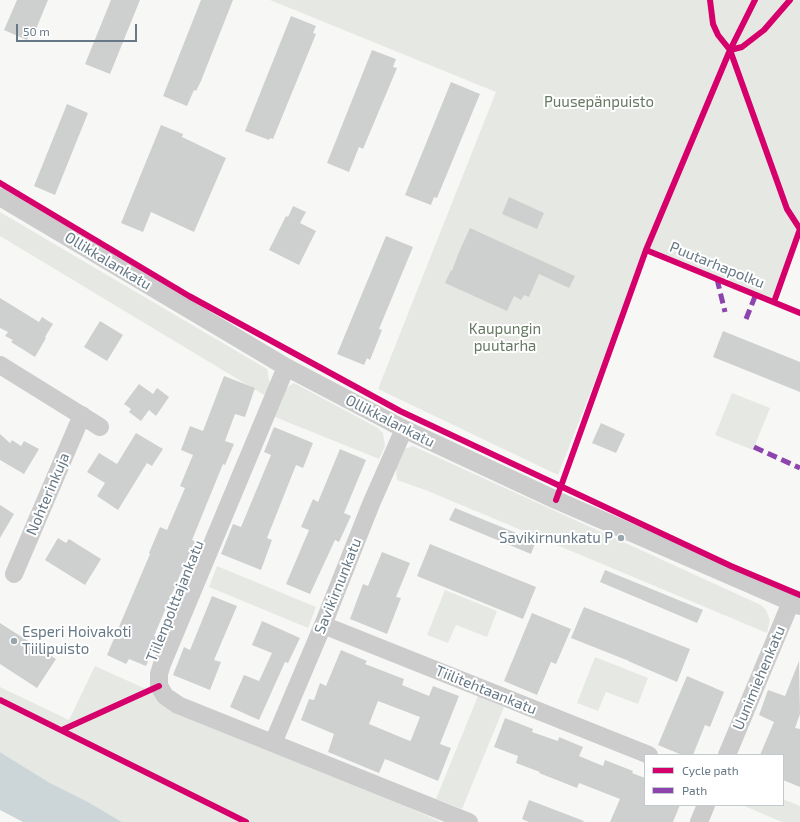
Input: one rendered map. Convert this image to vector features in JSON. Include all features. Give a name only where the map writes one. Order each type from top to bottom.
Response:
[{"type":"street","name":"Ollikkalankatu","points":[[0,197],[286,367],[404,429],[556,500],[795,604]]},
{"type":"street","points":[[0,364],[100,427]]},
{"type":"street","name":"Tiilenpolttajankatu","points":[[286,367],[162,664],[159,674],[159,686],[165,696],[178,705],[469,822]]},
{"type":"street","name":"Nohterinkuja","points":[[14,574],[82,415]]},
{"type":"street","name":"Savikirnunkatu","points":[[273,743],[323,625],[371,504],[404,429]]},
{"type":"street","name":"Uunimiehenkatu","points":[[726,754],[795,604]]},
{"type":"street","name":"Tiilitehtaankatu","points":[[323,625],[646,754]]},
{"type":"street","points":[[699,822],[706,806]]},
{"type":"green space","name":"Kaupungin puutarha","points":[[270,0],[800,0],[800,229],[774,302],[646,251],[558,475],[378,389],[496,92]]},
{"type":"green space","points":[[0,212],[267,369],[270,385],[264,395],[0,236]]},
{"type":"green space","points":[[294,383],[378,428],[383,433],[385,446],[379,459],[275,417],[284,391]]},
{"type":"green space","points":[[732,393],[770,408],[753,450],[715,435]]},
{"type":"green space","points":[[413,446],[761,605],[766,610],[770,620],[767,633],[428,491],[397,480],[396,469],[404,449]]},
{"type":"green space","points":[[217,566],[316,607],[308,628],[209,587]]},
{"type":"green space","points":[[445,590],[497,611],[487,637],[456,625],[448,643],[427,635]]},
{"type":"green space","points":[[595,657],[648,678],[638,704],[606,692],[598,711],[577,703]]},
{"type":"green space","points":[[95,666],[441,822],[122,822],[88,802],[50,783],[0,752],[0,687],[69,720]]},
{"type":"green space","points":[[478,696],[504,707],[462,809],[436,799]]},
{"type":"green space","points":[[784,799],[800,806],[800,822],[782,822],[744,806],[784,806]]},
{"type":"shaded area","points":[[0,752],[50,783],[88,802],[122,822],[23,822],[0,810]]},
{"type":"building","points":[[17,0],[48,0],[34,34],[30,33],[27,40],[4,30]]},
{"type":"building","points":[[111,0],[140,0],[110,74],[85,64]]},
{"type":"building","points":[[201,0],[233,0],[201,81],[196,91],[194,90],[187,106],[163,96]]},
{"type":"building","points":[[291,16],[316,26],[313,33],[316,34],[273,139],[270,138],[269,140],[245,131]]},
{"type":"building","points":[[372,50],[396,59],[393,67],[397,68],[363,149],[359,147],[349,172],[327,163]]},
{"type":"building","points":[[451,82],[480,94],[437,198],[434,197],[431,205],[405,195]]},
{"type":"building","points":[[67,104],[88,113],[55,195],[34,186]]},
{"type":"building","points":[[161,125],[183,134],[182,137],[226,158],[194,232],[151,212],[143,232],[121,223]]},
{"type":"building","points":[[509,197],[544,213],[537,229],[502,214]]},
{"type":"building","points":[[293,206],[306,212],[300,223],[316,231],[299,265],[269,250],[286,216],[288,217]]},
{"type":"building","points":[[470,228],[575,276],[569,288],[539,274],[529,297],[524,295],[521,300],[514,296],[507,311],[445,283],[451,270],[452,271]]},
{"type":"building","points":[[386,236],[413,247],[379,329],[382,330],[370,360],[367,358],[364,365],[337,354]]},
{"type":"building","points":[[0,298],[39,322],[42,317],[53,324],[35,357],[11,342],[13,340],[5,336],[8,332],[0,328]]},
{"type":"building","points":[[100,321],[123,335],[107,361],[84,347]]},
{"type":"building","points":[[723,331],[800,362],[800,392],[713,357]]},
{"type":"building","points":[[224,376],[255,388],[245,417],[235,414],[225,441],[234,444],[225,465],[223,464],[192,540],[198,542],[187,569],[183,568],[154,636],[159,638],[146,666],[129,659],[126,664],[107,655],[160,527],[167,530],[185,488],[180,486],[193,455],[181,450],[190,426],[203,431]]},
{"type":"building","points":[[139,384],[153,394],[157,388],[169,397],[156,416],[149,410],[141,421],[129,412],[131,409],[124,404]]},
{"type":"building","points":[[601,423],[625,434],[616,453],[592,443]]},
{"type":"building","points":[[274,427],[313,443],[303,468],[296,465],[267,538],[272,540],[261,570],[221,554],[233,524],[241,527],[271,455],[264,452]]},
{"type":"building","points":[[136,433],[163,449],[152,466],[147,463],[118,510],[97,496],[105,483],[87,472],[99,453],[117,464]]},
{"type":"building","points":[[0,434],[10,443],[12,440],[21,446],[24,441],[39,449],[24,474],[0,460]]},
{"type":"building","points":[[340,449],[366,460],[344,513],[351,516],[339,542],[335,540],[310,594],[286,584],[309,530],[301,527],[313,499],[318,502]]},
{"type":"building","points":[[0,505],[14,514],[0,538]]},
{"type":"building","points":[[455,508],[536,541],[531,554],[449,520]]},
{"type":"building","points":[[58,538],[66,543],[69,539],[101,559],[85,585],[45,560]]},
{"type":"building","points":[[430,544],[536,587],[523,619],[417,576]]},
{"type":"building","points":[[382,552],[410,563],[396,597],[401,598],[387,634],[350,619],[363,584],[368,586]]},
{"type":"building","points":[[605,570],[703,610],[697,623],[600,582]]},
{"type":"building","points":[[212,596],[237,606],[214,660],[221,662],[210,690],[173,675],[184,647],[190,650]]},
{"type":"building","points":[[584,607],[690,649],[677,682],[571,638]]},
{"type":"building","points":[[532,613],[571,629],[556,664],[551,662],[537,695],[504,681]]},
{"type":"building","points":[[262,621],[300,638],[288,663],[285,662],[259,720],[230,707],[244,675],[259,681],[272,653],[252,645]]},
{"type":"building","name":"Esperi Hoivakoti Tiilipuisto","points":[[0,623],[56,659],[37,688],[0,664]]},
{"type":"building","points":[[341,650],[367,661],[365,664],[404,679],[402,685],[429,696],[433,686],[459,696],[440,744],[451,748],[438,781],[385,759],[379,773],[328,752],[334,734],[301,720],[309,699],[314,700],[320,683],[326,686]],"holes":[[[378,701],[420,717],[410,741],[369,724]]]},
{"type":"building","points":[[799,661],[800,714],[795,728],[800,729],[800,787],[784,780],[784,754],[760,754],[774,722],[759,715],[768,690],[785,696]]},
{"type":"building","points":[[687,676],[724,692],[710,727],[705,725],[693,754],[680,754],[658,745]]},
{"type":"building","points":[[505,718],[533,729],[532,732],[558,741],[559,737],[583,747],[579,756],[603,766],[605,760],[633,771],[632,773],[644,778],[644,806],[680,806],[673,822],[610,822],[620,799],[579,783],[577,788],[539,773],[540,772],[516,763],[518,756],[494,747]]},
{"type":"building","points":[[529,800],[584,821],[529,822],[522,819]]},
{"type":"marked path","points":[[717,279],[725,312]]},
{"type":"marked path","points":[[746,319],[756,294]]},
{"type":"marked path","points":[[754,447],[800,468]]},
{"type":"cycle path","points":[[710,0],[713,24],[718,35],[730,50],[742,47],[764,30],[790,0]]},
{"type":"cycle path","points":[[556,500],[646,250],[730,50],[755,0]]},
{"type":"cycle path","points":[[730,50],[787,209],[800,229],[774,302]]},
{"type":"cycle path","points":[[0,183],[189,296],[400,411],[731,566],[800,595]]},
{"type":"cycle path","name":"Puutarhapolku","points":[[646,250],[800,313]]},
{"type":"cycle path","points":[[62,730],[159,686]]},
{"type":"cycle path","points":[[0,700],[246,822]]},
{"type":"place","name":"Savikirnunkatu P","points":[[621,538]]},
{"type":"place","name":"Esperi Hoivakoti Tiilipuisto","points":[[14,641]]},
{"type":"park label","name":"Puusepänpuisto","points":[[599,102]]}]
